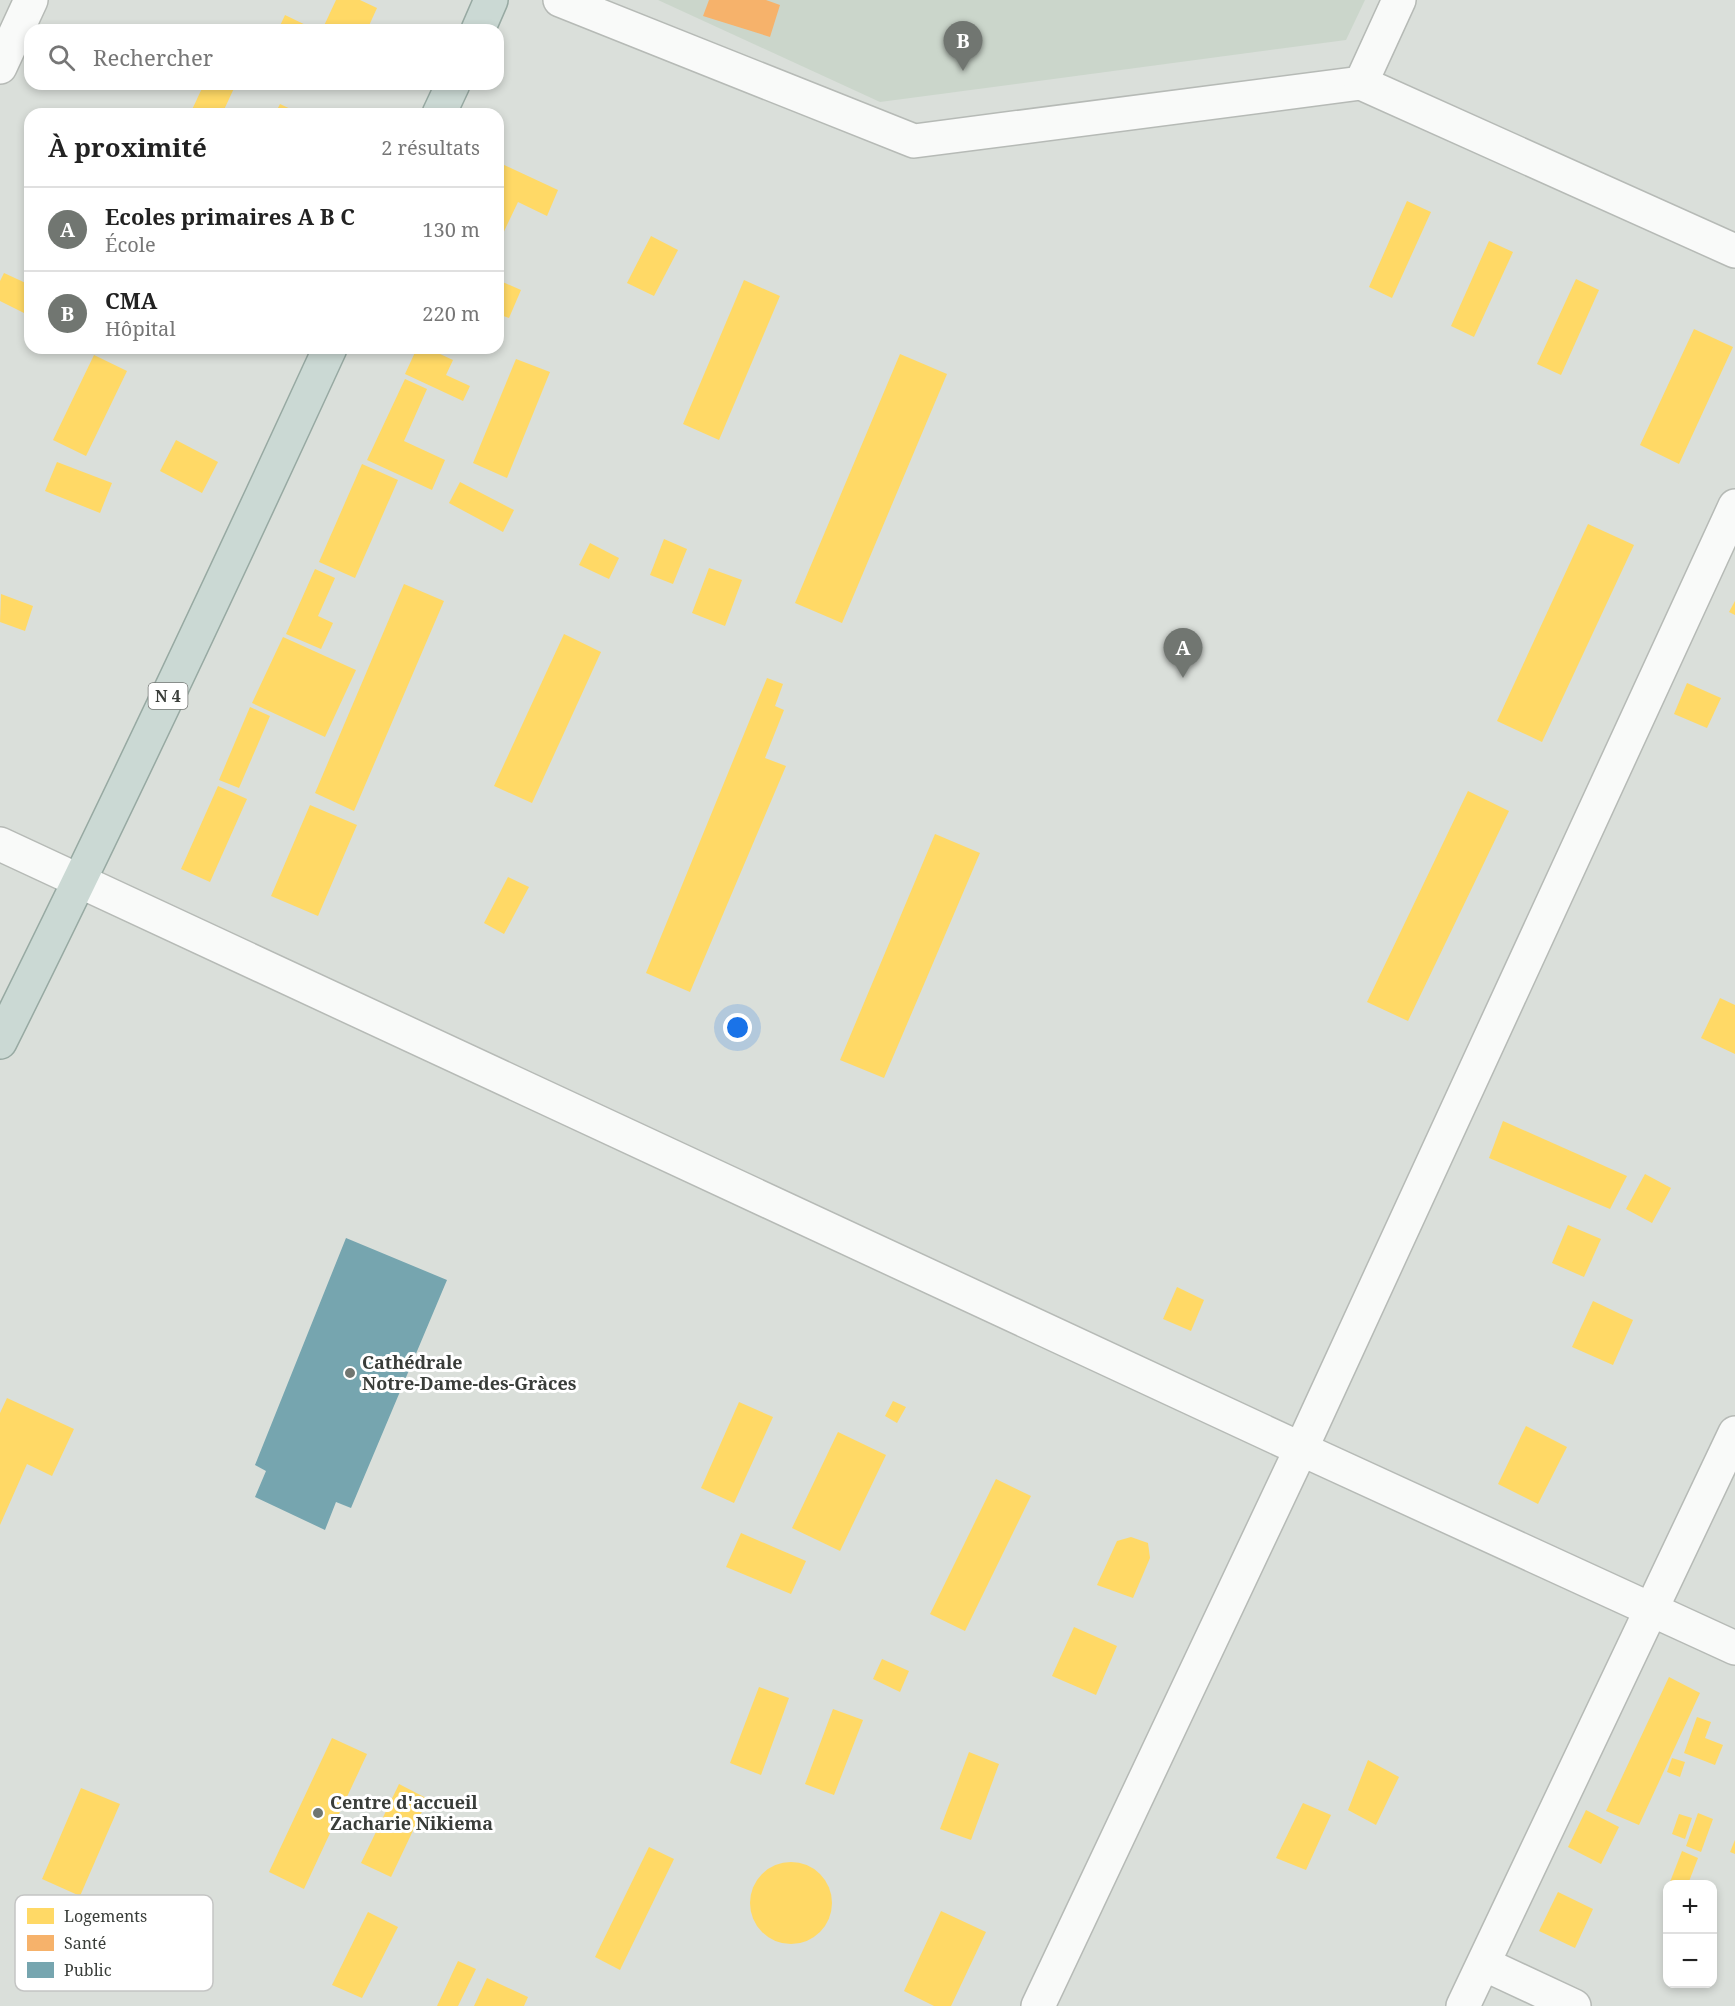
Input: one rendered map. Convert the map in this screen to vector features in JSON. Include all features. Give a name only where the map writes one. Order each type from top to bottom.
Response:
[{"type":"highway","points":[[481,24],[491,0]]},
{"type":"highway","points":[[442,108],[450,90]]},
{"type":"highway","name":"N 4","points":[[0,1042],[80,881],[327,354]]},
{"type":"street","points":[[0,68],[31,0]]},
{"type":"street","points":[[560,0],[914,141],[1361,83],[1735,251]]},
{"type":"street","points":[[1361,83],[1399,0]]},
{"type":"street","points":[[1038,2006],[1301,1449],[1735,506]]},
{"type":"street","points":[[0,844],[1301,1449],[1735,1648]]},
{"type":"street","points":[[1463,2006],[1653,1610],[1735,1433]]},
{"type":"street","points":[[1484,1964],[1574,2006]]},
{"type":"shaded area","points":[[658,0],[1365,0],[1346,40],[880,102]]},
{"type":"building: Logements","points":[[336,0],[360,0],[377,8],[370,24],[325,24]]},
{"type":"building: Logements","points":[[285,15],[304,24],[281,24]]},
{"type":"building: Logements","points":[[201,90],[233,90],[225,108],[193,108]]},
{"type":"building: Logements","points":[[504,165],[558,190],[547,216],[518,202],[504,231]]},
{"type":"building: Logements","points":[[1407,201],[1431,212],[1392,298],[1369,287]]},
{"type":"building: Logements","points":[[651,236],[678,250],[654,296],[627,283]]},
{"type":"building: Logements","points":[[1489,241],[1513,252],[1474,337],[1451,326]]},
{"type":"building: Logements","points":[[4,273],[24,282],[24,313],[0,301],[0,281]]},
{"type":"building: Logements","points":[[1576,279],[1599,290],[1561,375],[1537,364]]},
{"type":"building: Logements","points":[[744,280],[780,296],[719,440],[683,424]]},
{"type":"building: Logements","points":[[504,283],[521,290],[509,318],[504,316]]},
{"type":"building: Logements","points":[[1694,329],[1733,347],[1679,464],[1640,445]]},
{"type":"building: Logements","points":[[414,354],[440,354],[453,360],[446,375],[470,386],[463,401],[405,374]]},
{"type":"building: Logements","points":[[900,354],[947,374],[842,623],[795,603]]},
{"type":"building: Logements","points":[[94,355],[127,371],[86,456],[53,440]]},
{"type":"building: Logements","points":[[516,359],[550,372],[507,478],[473,463]]},
{"type":"building: Logements","points":[[405,379],[427,389],[404,441],[445,460],[432,490],[367,460]]},
{"type":"building: Logements","points":[[176,440],[218,462],[202,493],[160,471]]},
{"type":"building: Logements","points":[[57,462],[112,483],[100,513],[45,491]]},
{"type":"building: Logements","points":[[362,464],[398,480],[355,578],[319,562]]},
{"type":"building: Logements","points":[[460,482],[514,510],[503,532],[449,503]]},
{"type":"building: Logements","points":[[1588,524],[1634,545],[1542,742],[1497,721]]},
{"type":"building: Logements","points":[[664,539],[687,549],[673,584],[650,575]]},
{"type":"building: Logements","points":[[590,543],[619,558],[609,579],[579,565]]},
{"type":"building: Logements","points":[[709,568],[742,580],[725,626],[692,613]]},
{"type":"building: Logements","points":[[315,569],[335,578],[318,616],[333,623],[321,649],[286,634]]},
{"type":"building: Logements","points":[[404,584],[444,601],[354,811],[315,793]]},
{"type":"building: Logements","points":[[1,594],[33,606],[25,631],[0,622]]},
{"type":"building: Logements","points":[[1735,601],[1735,615],[1729,612]]},
{"type":"building: Logements","points":[[564,634],[601,652],[532,803],[494,786]]},
{"type":"building: Logements","points":[[283,637],[356,670],[325,737],[252,703]]},
{"type":"building: Logements","points":[[767,678],[783,684],[775,706],[784,710],[765,758],[786,766],[690,992],[646,973]]},
{"type":"building: Logements","points":[[1687,683],[1721,698],[1707,728],[1674,714]]},
{"type":"building: Logements","points":[[250,707],[270,716],[239,788],[219,780]]},
{"type":"building: Logements","points":[[218,786],[247,799],[210,882],[181,869]]},
{"type":"building: Logements","points":[[1468,791],[1509,811],[1408,1021],[1367,1002]]},
{"type":"building: Logements","points":[[310,805],[357,825],[318,916],[271,896]]},
{"type":"building: Logements","points":[[935,834],[980,853],[884,1078],[840,1060]]},
{"type":"building: Logements","points":[[508,877],[529,887],[504,934],[484,923]]},
{"type":"building: Logements","points":[[1720,998],[1735,1005],[1735,1054],[1701,1038]]},
{"type":"building: Logements","points":[[1503,1121],[1627,1176],[1610,1209],[1489,1158]]},
{"type":"building: Logements","points":[[1645,1174],[1671,1188],[1652,1223],[1626,1209]]},
{"type":"building: Logements","points":[[1568,1225],[1601,1239],[1584,1277],[1552,1263]]},
{"type":"building: Logements","points":[[1177,1287],[1204,1300],[1191,1331],[1163,1319]]},
{"type":"building: Logements","points":[[1593,1301],[1633,1320],[1613,1365],[1572,1347]]},
{"type":"building: Logements","points":[[7,1398],[74,1429],[52,1476],[27,1464],[0,1525],[0,1413]]},
{"type":"building: Logements","points":[[893,1401],[906,1407],[897,1423],[885,1416]]},
{"type":"building: Logements","points":[[739,1402],[773,1417],[734,1503],[701,1488]]},
{"type":"building: Logements","points":[[1526,1426],[1567,1447],[1538,1504],[1498,1484]]},
{"type":"building: Logements","points":[[838,1432],[886,1455],[840,1551],[792,1528]]},
{"type":"building: Logements","points":[[996,1479],[1031,1496],[965,1631],[930,1614]]},
{"type":"building: Logements","points":[[741,1533],[806,1561],[791,1594],[726,1567]]},
{"type":"building: Logements","points":[[1131,1537],[1148,1543],[1150,1558],[1133,1598],[1097,1585],[1117,1541]]},
{"type":"building: Logements","points":[[1074,1627],[1117,1646],[1096,1695],[1052,1676]]},
{"type":"building: Logements","points":[[882,1659],[909,1671],[900,1692],[873,1679]]},
{"type":"building: Logements","points":[[1669,1677],[1700,1693],[1639,1825],[1606,1811]]},
{"type":"building: Logements","points":[[759,1687],[789,1698],[761,1775],[730,1763]]},
{"type":"building: Logements","points":[[833,1709],[863,1720],[834,1795],[805,1784]]},
{"type":"building: Logements","points":[[1697,1717],[1711,1722],[1705,1738],[1723,1745],[1715,1765],[1684,1753]]},
{"type":"building: Logements","name":"Centre d'accueil Zacharie Nikiema","points":[[332,1738],[367,1754],[304,1889],[269,1872]]},
{"type":"building: Logements","points":[[969,1752],[999,1764],[971,1840],[940,1829]]},
{"type":"building: Logements","points":[[1672,1758],[1685,1762],[1680,1777],[1667,1772]]},
{"type":"building: Logements","points":[[1368,1760],[1399,1777],[1376,1825],[1348,1810]]},
{"type":"building: Logements","points":[[399,1784],[428,1799],[391,1877],[361,1863]]},
{"type":"building: Logements","points":[[81,1788],[120,1804],[80,1895],[42,1879]]},
{"type":"building: Logements","points":[[1303,1803],[1331,1815],[1306,1870],[1276,1858]]},
{"type":"building: Logements","points":[[1586,1810],[1619,1827],[1601,1864],[1568,1847]]},
{"type":"building: Logements","points":[[1698,1813],[1713,1819],[1701,1852],[1686,1846]]},
{"type":"building: Logements","points":[[1679,1814],[1692,1818],[1685,1839],[1672,1834]]},
{"type":"building: Logements","points":[[1735,1840],[1735,1854],[1730,1852]]},
{"type":"building: Logements","points":[[649,1847],[674,1859],[620,1970],[595,1957]]},
{"type":"building: Logements","points":[[1682,1851],[1698,1858],[1690,1880],[1671,1880]]},
{"type":"building: Logements","points":[[791,1862],[807,1865],[820,1874],[829,1887],[832,1903],[829,1919],[820,1932],[807,1941],[791,1944],[775,1941],[762,1932],[753,1919],[750,1903],[753,1887],[762,1874],[775,1865]]},
{"type":"building: Logements","points":[[1558,1892],[1593,1909],[1575,1948],[1539,1931]]},
{"type":"building: Logements","points":[[941,1911],[986,1932],[951,2006],[934,2006],[904,1991]]},
{"type":"building: Logements","points":[[368,1912],[398,1927],[362,1998],[332,1985]]},
{"type":"building: Logements","points":[[458,1961],[476,1969],[458,2006],[437,2006]]},
{"type":"building: Logements","points":[[487,1978],[528,1997],[524,2006],[474,2006]]},
{"type":"building: Santé","points":[[709,0],[766,0],[780,5],[770,37],[703,16]]},
{"type":"building: Public","name":"Cathédrale Notre-Dame-des-Gràces","points":[[346,1238],[447,1280],[351,1508],[336,1502],[325,1530],[255,1497],[266,1471],[255,1465]]},
{"type":"place","name":"CMA","points":[[963,71]]},
{"type":"place","name":"Ecoles primaires A B C","points":[[1183,678]]},
{"type":"place","name":"Cathédrale Notre-Dame-des-Gràces","points":[[350,1373]]},
{"type":"place","name":"Centre d'accueil Zacharie Nikiema","points":[[318,1813]]}]
